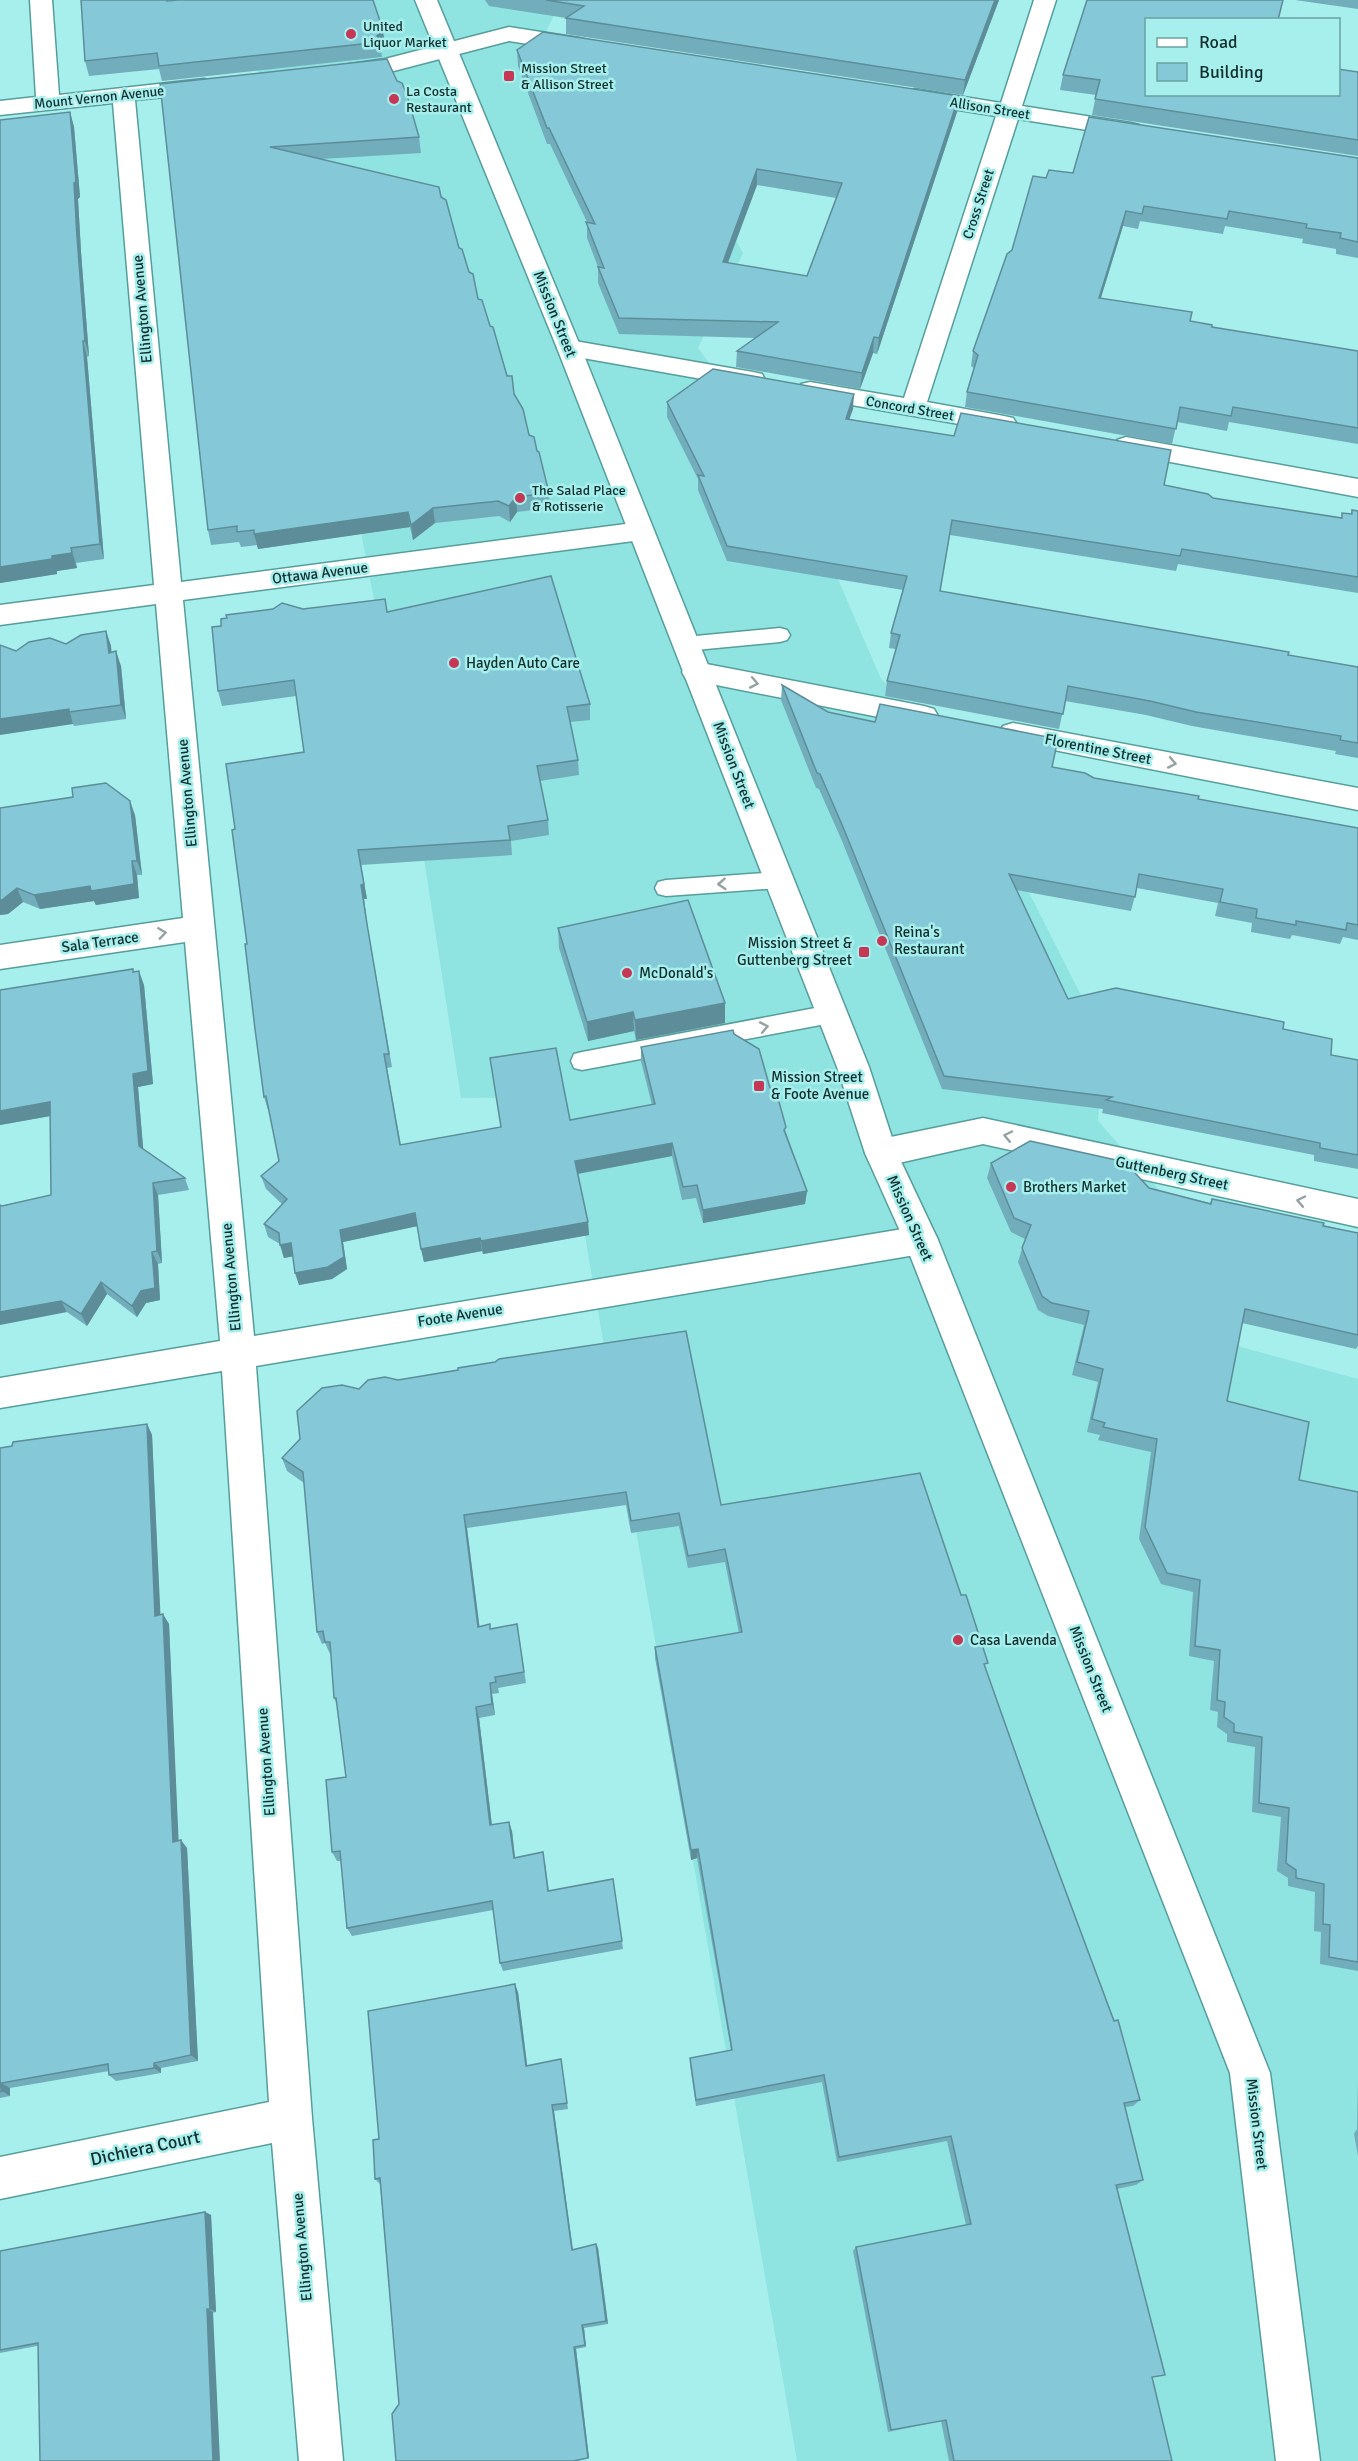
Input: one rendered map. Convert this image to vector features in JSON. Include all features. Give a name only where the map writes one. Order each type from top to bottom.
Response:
[{"type":"street","points":[[41,0],[48,103]]},
{"type":"street","name":"Mission Street","points":[[426,0],[569,348],[864,1095],[881,1153],[921,1240],[1251,2073],[1298,2461]]},
{"type":"street","name":"Cross Street","points":[[913,408],[1045,0]]},
{"type":"street","points":[[329,72],[386,66],[509,34],[597,48]]},
{"type":"street","name":"Mount Vernon Avenue","points":[[0,108],[226,84]]},
{"type":"street","name":"Allison Street","points":[[893,93],[1148,132]]},
{"type":"street","name":"Ellington Avenue","points":[[123,95],[238,1352],[291,2118],[321,2461]]},
{"type":"street","name":"Concord Street","points":[[569,348],[1030,429]]},
{"type":"street","points":[[1101,442],[1358,488]]},
{"type":"street","name":"Ottawa Avenue","points":[[0,615],[641,531]]},
{"type":"street","points":[[696,672],[950,721]]},
{"type":"street","name":"Florentine Street","points":[[985,728],[1358,799]]},
{"type":"street","name":"Sala Terrace","points":[[0,957],[199,928]]},
{"type":"street","name":"Guttenberg Street","points":[[881,1153],[983,1131],[1358,1213]]},
{"type":"street","name":"Foote Avenue","points":[[0,1393],[921,1240]]},
{"type":"street","name":"Dichiera Court","points":[[0,2178],[291,2118]]},
{"type":"lane","points":[[686,644],[780,635]]},
{"type":"lane","points":[[666,888],[778,880]]},
{"type":"lane","points":[[582,1061],[831,1014]]},
{"type":"shaded area","points":[[242,0],[561,0],[536,53],[645,72],[743,253],[698,348],[796,482],[881,679],[957,750],[1104,1041],[1098,1121],[1175,1208],[1164,1326],[1358,1379],[1358,2461],[797,2461],[561,1097],[461,1098],[425,865],[362,537]]},
{"type":"building","points":[[81,0],[373,0],[383,30],[377,36],[380,42],[159,66],[157,53],[85,61]]},
{"type":"building","points":[[546,0],[995,0],[965,80],[566,18],[584,6]]},
{"type":"building","points":[[1087,0],[1283,0],[1278,18],[1145,18],[1145,96],[1340,96],[1340,69],[1358,72],[1358,140],[1095,99],[1100,80],[1063,75]]},
{"type":"building","points":[[543,32],[959,96],[879,338],[874,337],[862,373],[737,351],[778,322],[619,318],[598,267],[604,268],[586,222],[595,224],[547,128],[517,50]],"holes":[[[757,169],[842,183],[807,276],[723,262]]]},
{"type":"building","points":[[387,59],[397,81],[402,83],[407,95],[419,137],[270,147],[439,187],[441,197],[446,200],[459,248],[462,249],[469,272],[473,274],[478,299],[482,300],[490,326],[493,327],[507,376],[512,376],[514,394],[523,409],[529,435],[534,437],[549,493],[516,497],[509,506],[498,501],[433,508],[411,525],[408,512],[254,534],[254,530],[237,532],[237,526],[208,530],[160,84]]},
{"type":"building","points":[[70,112],[76,182],[74,183],[85,341],[83,341],[100,544],[71,548],[72,553],[52,556],[52,559],[0,567],[0,120]]},
{"type":"building","points":[[1089,117],[1358,158],[1358,242],[1340,238],[1341,233],[1306,228],[1307,224],[1229,211],[1227,219],[1144,206],[1142,214],[1126,211],[1099,298],[1192,312],[1190,321],[1212,325],[1212,327],[1358,351],[1358,428],[1233,407],[1231,416],[1180,407],[1176,429],[967,392],[978,355],[973,351],[1007,254],[1012,250],[1033,176],[1046,178],[1049,170],[1073,173]]},
{"type":"building","points":[[713,369],[854,394],[846,419],[954,436],[961,413],[1171,450],[1164,485],[1208,494],[1213,498],[1342,518],[1342,513],[1352,514],[1352,510],[1358,511],[1358,577],[1182,549],[1180,556],[952,520],[940,591],[1289,652],[1288,655],[1358,667],[1358,743],[1340,740],[1341,736],[1196,712],[1068,686],[1063,714],[887,681],[900,635],[891,633],[907,576],[727,546],[698,475],[704,476],[667,402]]},
{"type":"building","points":[[551,576],[590,704],[567,707],[578,760],[537,766],[548,820],[508,826],[510,840],[358,850],[364,884],[361,885],[389,1054],[384,1054],[400,1145],[501,1127],[490,1058],[556,1048],[570,1120],[655,1104],[641,1047],[733,1030],[734,1034],[759,1049],[770,1088],[776,1091],[786,1127],[784,1130],[807,1191],[703,1210],[697,1185],[683,1187],[672,1143],[575,1161],[588,1222],[421,1249],[415,1213],[340,1230],[344,1257],[328,1267],[295,1273],[291,1243],[280,1245],[279,1233],[264,1224],[287,1199],[261,1176],[279,1161],[266,1096],[264,1097],[226,764],[304,752],[294,680],[218,691],[212,627],[221,626],[221,619],[227,618],[226,615],[273,609],[282,603],[303,609],[385,599],[387,612]]},
{"type":"building","points":[[106,631],[109,653],[116,651],[121,705],[69,712],[69,709],[0,719],[0,645],[16,651],[29,642],[50,638],[66,644],[81,635]]},
{"type":"building","points":[[782,685],[828,712],[875,722],[880,704],[1058,739],[1052,767],[1085,773],[1094,778],[1199,796],[1198,799],[1358,828],[1358,925],[1347,923],[1346,930],[1296,921],[1296,925],[1256,918],[1257,909],[1220,902],[1223,889],[1139,874],[1135,897],[1009,874],[1068,999],[1116,988],[1284,1022],[1283,1029],[1332,1039],[1331,1055],[1358,1060],[1358,1155],[1320,1148],[1320,1143],[1106,1100],[1112,1097],[944,1076],[843,827],[820,774],[817,773]]},
{"type":"building","points":[[106,783],[130,801],[137,861],[132,861],[134,884],[91,891],[90,886],[34,895],[17,888],[0,900],[0,808],[73,797],[72,788]]},
{"type":"building","points":[[688,900],[725,1003],[635,1020],[633,1012],[587,1022],[558,928]]},
{"type":"building","points":[[133,969],[133,972],[139,971],[148,1071],[133,1074],[139,1146],[185,1178],[153,1183],[157,1251],[152,1252],[155,1288],[141,1291],[132,1306],[101,1282],[81,1314],[61,1301],[0,1312],[0,1205],[51,1195],[50,1102],[0,1111],[0,990]]},
{"type":"building","points":[[1030,1141],[1125,1162],[1149,1188],[1211,1204],[1212,1199],[1324,1223],[1323,1226],[1358,1233],[1358,1335],[1245,1309],[1227,1401],[1309,1422],[1299,1480],[1358,1492],[1358,1962],[1329,1957],[1330,1925],[1323,1924],[1324,1884],[1296,1878],[1296,1870],[1286,1863],[1289,1808],[1259,1803],[1262,1737],[1234,1732],[1234,1724],[1224,1717],[1225,1702],[1217,1700],[1220,1650],[1195,1646],[1200,1580],[1167,1573],[1145,1527],[1157,1439],[1103,1427],[1105,1423],[1092,1419],[1103,1369],[1077,1362],[1089,1311],[1052,1303],[1042,1296],[1022,1248],[1031,1225],[1014,1218],[991,1163]]},
{"type":"building","points":[[686,1331],[721,1505],[920,1473],[961,1595],[966,1595],[988,1663],[984,1664],[1038,1817],[1114,2021],[1118,2020],[1140,2100],[1124,2103],[1143,2180],[1116,2185],[1165,2375],[1152,2377],[1172,2461],[954,2461],[946,2420],[891,2430],[856,2247],[971,2224],[951,2136],[839,2157],[824,2075],[696,2100],[690,2058],[732,2050],[698,1849],[691,1850],[655,1647],[742,1632],[725,1549],[688,1556],[679,1513],[631,1521],[626,1492],[464,1515],[478,1627],[490,1624],[490,1629],[517,1624],[524,1672],[495,1677],[496,1682],[490,1683],[492,1704],[476,1707],[490,1825],[509,1822],[514,1858],[543,1852],[548,1891],[613,1879],[622,1941],[500,1963],[492,1901],[347,1928],[340,1851],[332,1852],[326,1780],[346,1777],[336,1698],[334,1698],[330,1642],[325,1642],[323,1631],[317,1632],[303,1472],[282,1458],[300,1439],[297,1411],[322,1388],[342,1385],[359,1389],[368,1380],[385,1377],[398,1380],[458,1370],[458,1368],[495,1362],[499,1359]]},
{"type":"building","points":[[147,1424],[155,1616],[163,1614],[173,1842],[181,1840],[191,2055],[154,2063],[154,2068],[109,2075],[108,2064],[1,2083],[2,2091],[0,2092],[0,1448],[12,1446],[13,1442]]},
{"type":"building","points":[[515,1984],[526,2066],[561,2059],[567,2103],[552,2105],[572,2250],[596,2244],[606,2321],[582,2325],[585,2345],[574,2347],[588,2458],[573,2461],[396,2461],[392,2414],[399,2404],[380,2178],[375,2179],[373,2140],[379,2139],[368,2011]]},
{"type":"building","points":[[205,2212],[210,2309],[207,2309],[213,2461],[40,2461],[38,2343],[0,2350],[0,2251]]},
{"type":"place","name":"United Liquor Market","points":[[351,34]]},
{"type":"place","name":"Mission Street & Allison Street","points":[[509,76]]},
{"type":"place","name":"La Costa Restaurant","points":[[394,99]]},
{"type":"place","name":"The Salad Place & Rotisserie","points":[[520,498]]},
{"type":"place","name":"Hayden Auto Care","points":[[454,663]]},
{"type":"place","name":"Reina's Restaurant","points":[[882,941]]},
{"type":"place","name":"Mission Street & Guttenberg Street","points":[[864,952]]},
{"type":"place","name":"McDonald's","points":[[627,973]]},
{"type":"place","name":"Mission Street & Foote Avenue","points":[[759,1086]]},
{"type":"place","name":"Brothers Market","points":[[1011,1187]]},
{"type":"place","name":"Casa Lavenda","points":[[958,1640]]}]
